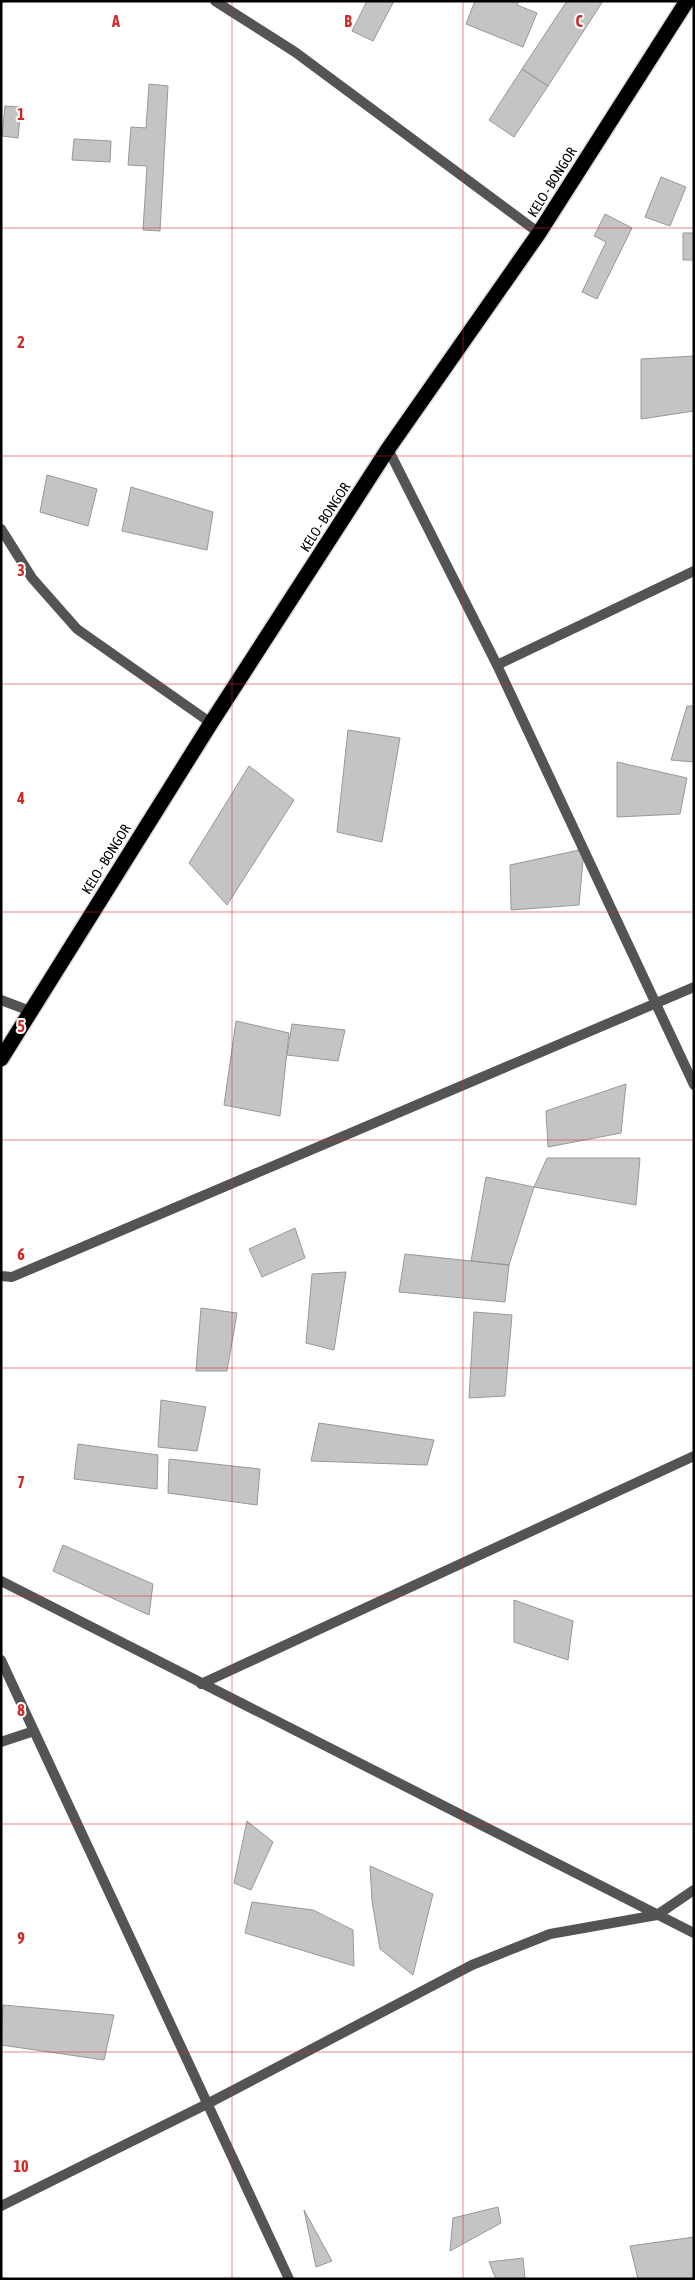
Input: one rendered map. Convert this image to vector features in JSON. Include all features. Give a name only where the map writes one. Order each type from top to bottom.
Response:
[{"type":"highway","name":"KELO - BONGOR","points":[[1,1058],[211,723],[388,448],[539,234],[687,1]]},
{"type":"street","points":[[215,1],[295,52],[539,234]]},
{"type":"street","points":[[388,448],[497,665],[694,1085]]},
{"type":"street","points":[[1,529],[32,578],[77,629],[211,723]]},
{"type":"street","points":[[497,665],[694,571]]},
{"type":"street","points":[[1,1276],[12,1276],[694,987]]},
{"type":"street","points":[[1,1000],[30,1011]]},
{"type":"street","points":[[201,1684],[694,1456]]},
{"type":"street","points":[[1,1581],[694,1933]]},
{"type":"street","points":[[1,1660],[289,2279]]},
{"type":"street","points":[[1,1742],[34,1731]]},
{"type":"street","points":[[1,2206],[206,2104],[472,1965],[550,1934],[657,1915],[694,1890]]},
{"type":"building","points":[[367,1],[394,1],[373,41],[352,31]]},
{"type":"building","points":[[475,1],[519,1],[517,5],[537,13],[523,47],[466,24]]},
{"type":"building","points":[[567,1],[603,1],[548,86],[522,69]]},
{"type":"building","points":[[522,69],[548,86],[514,137],[489,120]]},
{"type":"building","points":[[149,84],[168,86],[160,231],[143,230],[147,166],[128,165],[131,127],[146,128]]},
{"type":"building","points":[[5,106],[21,107],[18,138],[2,136]]},
{"type":"building","points":[[74,139],[111,141],[110,162],[72,160]]},
{"type":"building","points":[[661,177],[686,187],[670,226],[645,217]]},
{"type":"building","points":[[605,214],[632,228],[597,299],[582,292],[606,242],[594,236]]},
{"type":"building","points":[[683,233],[694,233],[694,260],[683,260]]},
{"type":"building","points":[[694,356],[694,411],[641,419],[641,359]]},
{"type":"building","points":[[47,475],[97,489],[88,526],[40,512]]},
{"type":"building","points":[[131,487],[213,512],[207,550],[122,531]]},
{"type":"building","points":[[687,706],[694,706],[694,762],[671,760]]},
{"type":"building","points":[[348,730],[400,738],[382,842],[337,832]]},
{"type":"building","points":[[617,762],[687,778],[680,814],[617,817]]},
{"type":"building","points":[[249,766],[294,800],[227,905],[189,863]]},
{"type":"building","points":[[584,849],[579,905],[511,910],[510,865]]},
{"type":"building","points":[[236,1021],[289,1033],[280,1116],[224,1105]]},
{"type":"building","points":[[292,1024],[345,1030],[338,1061],[287,1055]]},
{"type":"building","points":[[626,1084],[621,1133],[548,1147],[546,1111]]},
{"type":"building","points":[[547,1158],[640,1158],[636,1205],[534,1187]]},
{"type":"building","points":[[486,1177],[534,1187],[509,1265],[471,1261]]},
{"type":"building","points":[[295,1228],[305,1258],[262,1277],[249,1249]]},
{"type":"building","points":[[405,1254],[509,1265],[505,1302],[399,1292]]},
{"type":"building","points":[[346,1272],[334,1350],[306,1343],[312,1274]]},
{"type":"building","points":[[201,1308],[237,1313],[227,1371],[196,1371]]},
{"type":"building","points":[[474,1312],[512,1315],[505,1396],[469,1398]]},
{"type":"building","points":[[161,1400],[206,1407],[197,1451],[158,1447]]},
{"type":"building","points":[[319,1423],[434,1440],[427,1465],[311,1461]]},
{"type":"building","points":[[78,1444],[158,1455],[157,1489],[74,1479]]},
{"type":"building","points":[[169,1459],[260,1469],[257,1505],[168,1493]]},
{"type":"building","points":[[63,1545],[153,1584],[149,1615],[53,1571]]},
{"type":"building","points":[[514,1600],[573,1621],[568,1660],[514,1642]]},
{"type":"building","points":[[247,1821],[273,1842],[251,1890],[234,1883]]},
{"type":"building","points":[[370,1866],[433,1894],[413,1975],[380,1949],[372,1901]]},
{"type":"building","points":[[252,1902],[313,1910],[353,1930],[354,1966],[245,1933]]},
{"type":"building","points":[[3,2005],[114,2015],[104,2060],[1,2045]]},
{"type":"building","points":[[498,2207],[501,2223],[450,2251],[453,2218]]},
{"type":"building","points":[[304,2210],[332,2261],[316,2267]]},
{"type":"building","points":[[694,2237],[694,2279],[638,2279],[630,2246]]},
{"type":"building","points":[[523,2258],[525,2279],[496,2279],[489,2262]]}]
